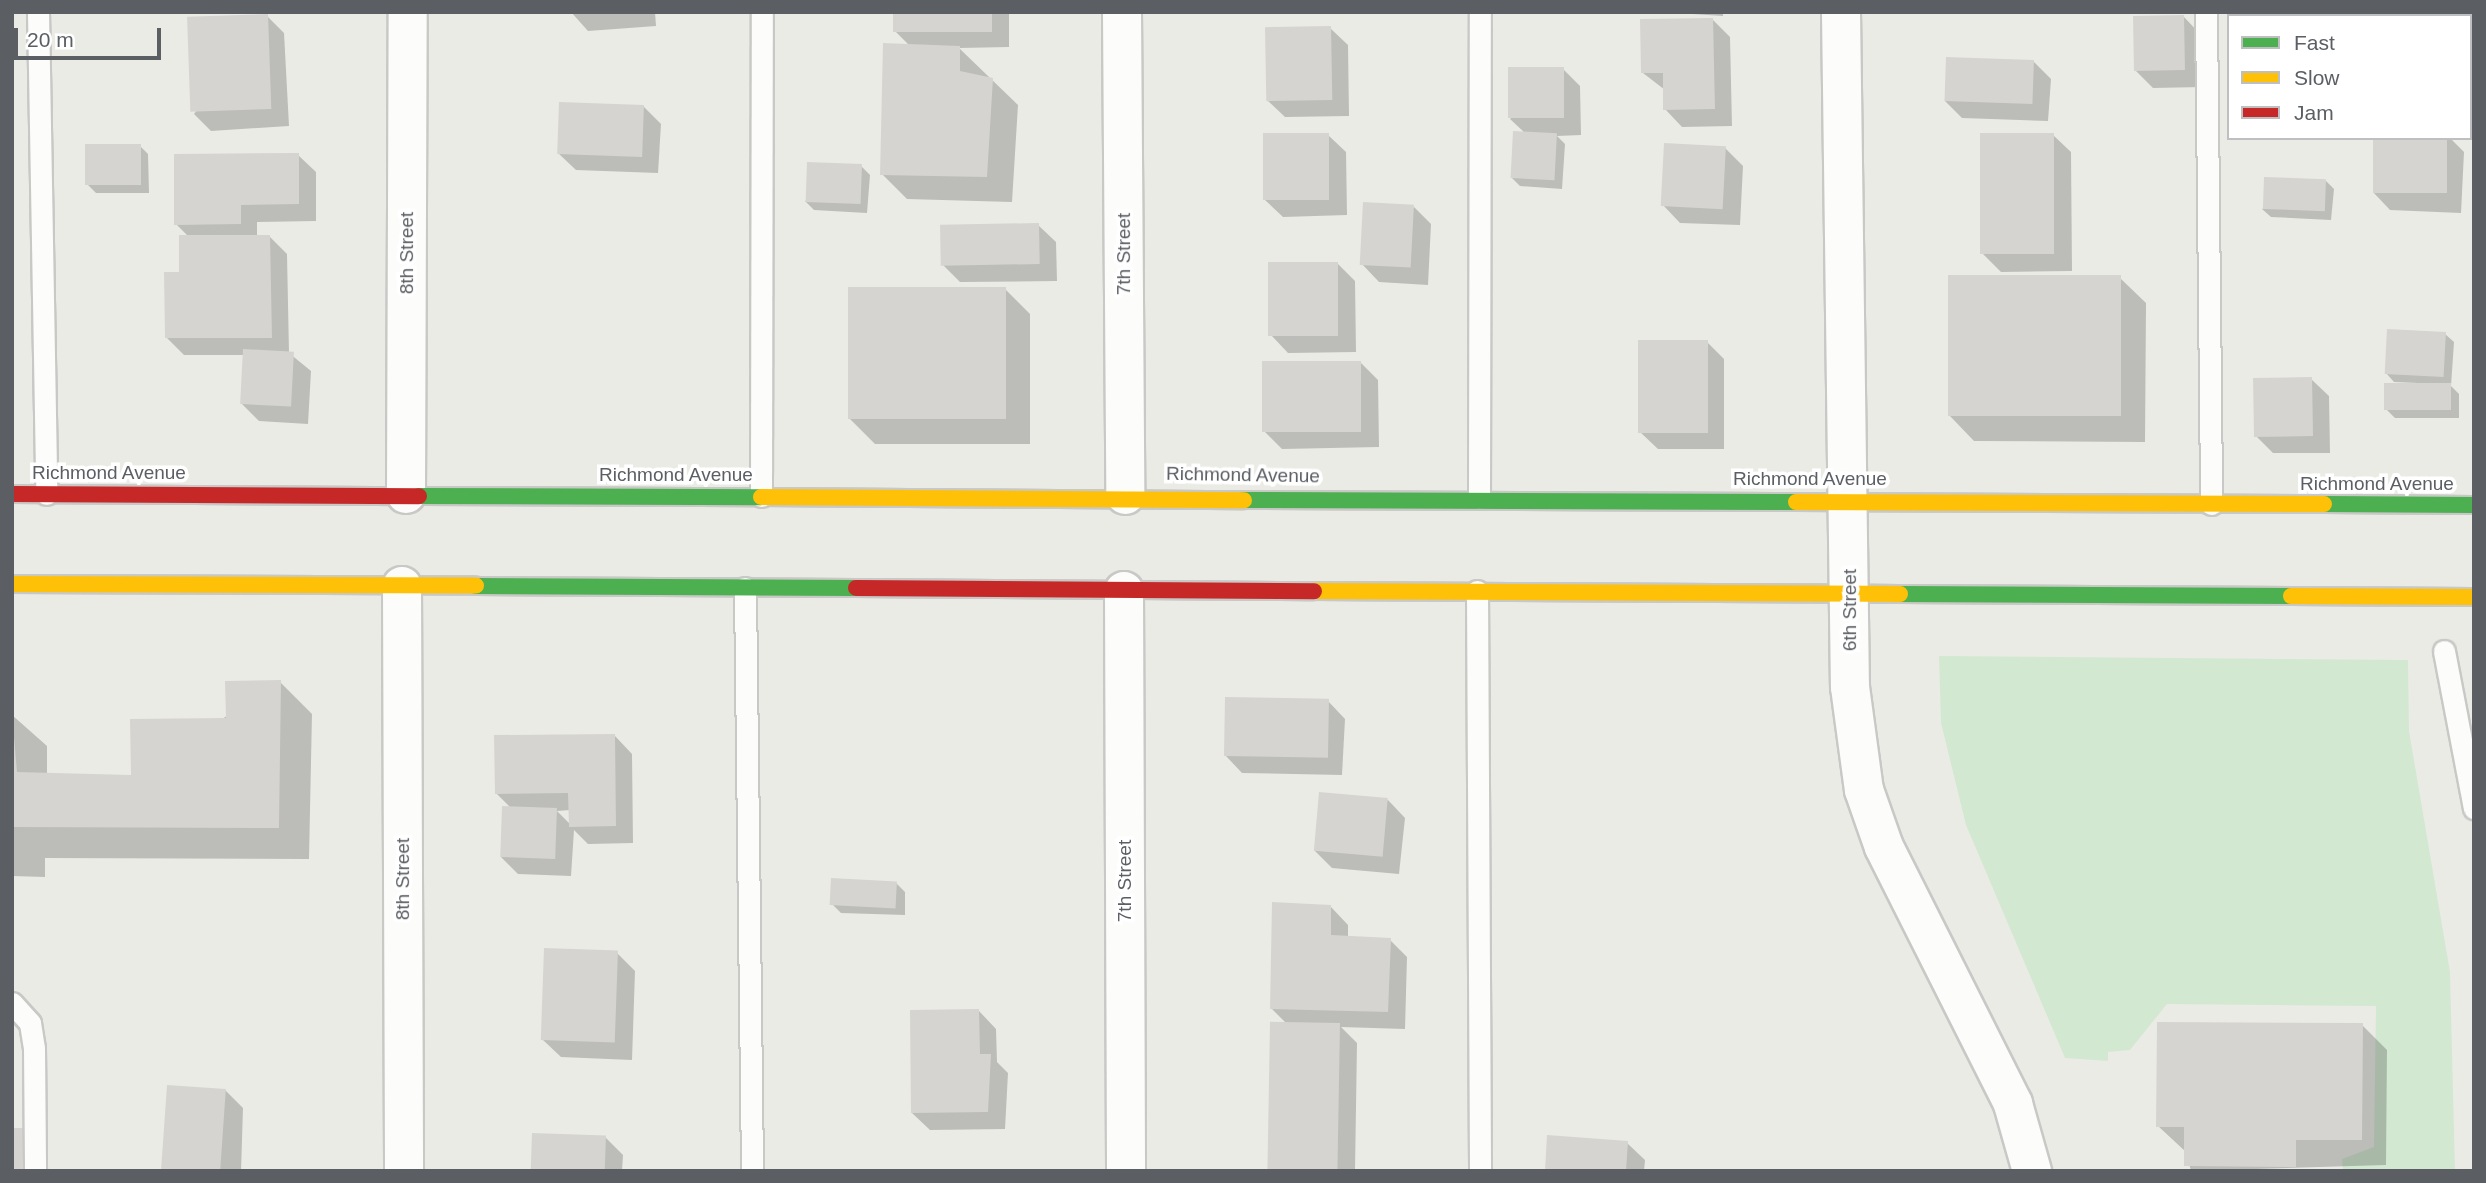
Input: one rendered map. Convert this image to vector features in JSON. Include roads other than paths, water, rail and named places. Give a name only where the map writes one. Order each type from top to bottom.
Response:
[{"type":"main road","name":"Richmond Avenue","points":[[12,494],[1125,495],[2474,505]]},
{"type":"main road","points":[[12,584],[1124,591],[1850,591],[2474,597]]},
{"type":"street","name":"8th Street","points":[[406,494],[408,12]]},
{"type":"street","name":"7th Street","points":[[1122,12],[1125,495]]},
{"type":"street","name":"6th Street","points":[[1842,12],[1850,500],[1850,687],[1864,790],[1889,858],[2013,1104],[2032,1171]]},
{"type":"street","name":"8th Street","points":[[402,586],[404,1171]]},
{"type":"street","name":"7th Street","points":[[1124,591],[1126,1171]]},
{"type":"lane","points":[[38,12],[46,494]]},
{"type":"lane","points":[[761,496],[762,12]]},
{"type":"lane","points":[[1479,498],[1480,12]]},
{"type":"lane","points":[[2206,12],[2211,504]]},
{"type":"lane","points":[[746,588],[752,1171]]},
{"type":"lane","points":[[1477,591],[1480,1171]]},
{"type":"lane","points":[[2444,651],[2474,808]]},
{"type":"lane","points":[[12,1003],[30,1023],[34,1048],[35,1171]]}]
